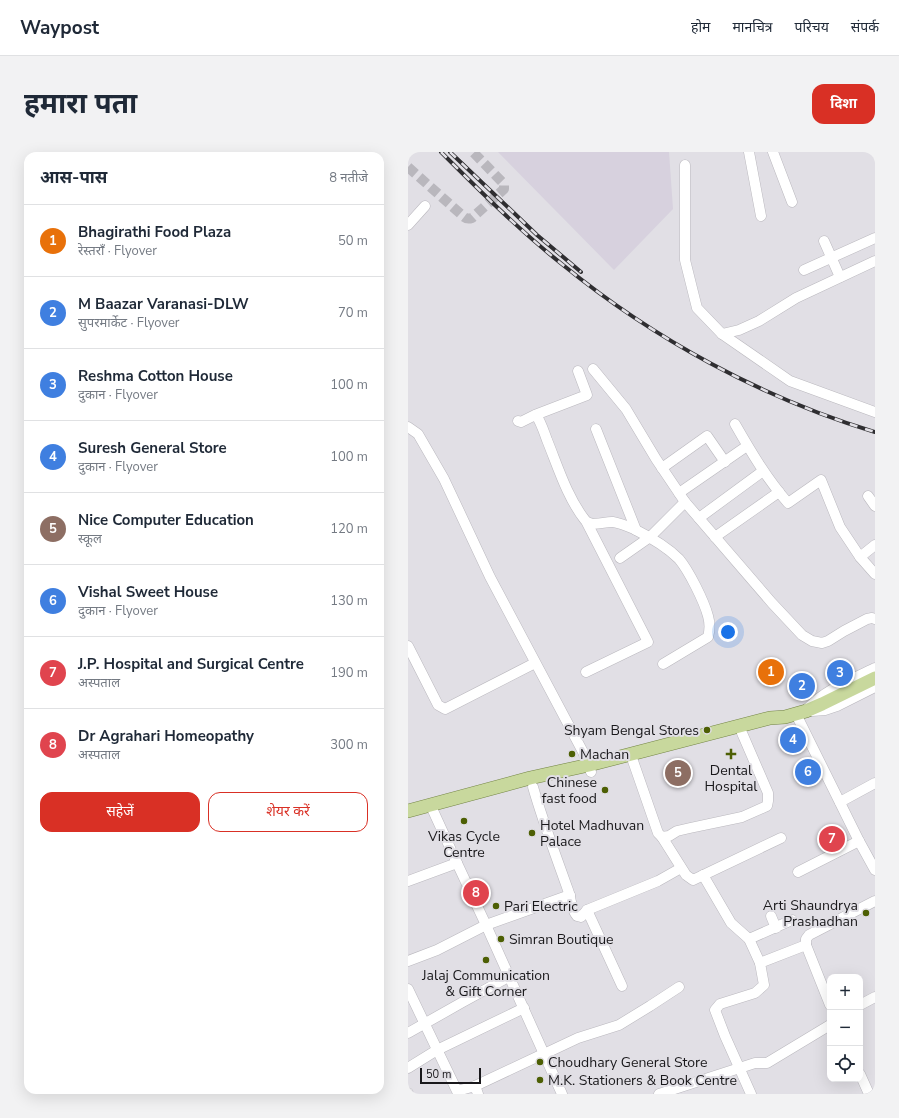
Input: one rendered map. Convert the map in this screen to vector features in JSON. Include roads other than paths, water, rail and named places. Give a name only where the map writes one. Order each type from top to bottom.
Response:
[{"type":"main road","points":[[408,821],[432,808],[530,778],[633,761],[774,725],[796,714],[822,704],[875,678]]},
{"type":"main road","points":[[408,811],[432,808],[533,787],[590,768],[770,718],[796,714]]},
{"type":"street","points":[[749,152],[761,216]]},
{"type":"street","points":[[773,152],[792,202]]},
{"type":"street","points":[[685,165],[685,260],[697,308],[722,334],[790,381],[875,412]]},
{"type":"street","points":[[408,225],[425,206]]},
{"type":"street","points":[[804,270],[875,238]]},
{"type":"street","points":[[824,241],[840,277]]},
{"type":"street","points":[[722,334],[738,330],[759,321],[796,298],[875,261]]},
{"type":"street","points":[[593,369],[626,410],[682,498],[772,603],[802,635],[812,641],[822,643],[873,617]]},
{"type":"street","points":[[518,421],[521,422],[587,395],[578,371]]},
{"type":"street","points":[[536,415],[570,496],[587,523],[648,642],[586,672]]},
{"type":"street","points":[[735,424],[763,471],[788,503],[821,480],[840,527],[860,557],[875,574]]},
{"type":"street","points":[[408,427],[418,434],[444,479],[490,577],[590,768]]},
{"type":"street","points":[[596,429],[636,530]]},
{"type":"street","points":[[662,468],[707,436],[724,462]]},
{"type":"street","points":[[620,558],[650,537],[682,498],[724,462],[747,446]]},
{"type":"street","points":[[699,518],[763,471]]},
{"type":"street","points":[[716,537],[779,492]]},
{"type":"street","points":[[868,496],[875,506]]},
{"type":"street","points":[[587,523],[615,522],[636,530],[650,537],[678,558],[688,571],[708,617],[710,629],[708,637],[663,664]]},
{"type":"street","points":[[860,557],[875,546]]},
{"type":"street","points":[[408,646],[438,705],[445,709],[535,663]]},
{"type":"street","points":[[796,714],[831,691],[875,668]]},
{"type":"street","points":[[796,714],[825,710],[837,706],[875,687]]},
{"type":"street","points":[[796,714],[875,870]]},
{"type":"street","points":[[662,837],[690,828],[742,817],[767,806],[768,793],[742,734]]},
{"type":"street","points":[[633,761],[658,832],[686,875],[693,880],[781,838]]},
{"type":"street","points":[[840,802],[875,783]]},
{"type":"street","points":[[533,787],[570,894],[574,913],[577,916],[581,917],[587,910],[658,881],[681,868]]},
{"type":"street","points":[[432,808],[456,863],[510,976],[543,1055],[562,1094]]},
{"type":"street","points":[[798,872],[859,841]]},
{"type":"street","points":[[408,881],[456,863]]},
{"type":"street","points":[[703,875],[730,923],[749,939],[760,963],[764,985],[755,994],[720,1004],[715,1010],[751,1094]]},
{"type":"street","points":[[408,961],[437,950],[486,925],[570,894]]},
{"type":"street","points":[[827,998],[806,945],[806,939],[809,935],[875,901]]},
{"type":"street","points":[[587,910],[622,986]]},
{"type":"street","points":[[771,916],[776,928]]},
{"type":"street","points":[[749,939],[792,920]]},
{"type":"street","points":[[760,963],[806,945]]},
{"type":"street","points":[[408,1033],[510,976]]},
{"type":"street","points":[[408,988],[457,1091],[476,1090],[578,1038],[619,1025],[679,987]]},
{"type":"street","points":[[863,1003],[875,997]]},
{"type":"street","points":[[408,1068],[437,1050],[524,1008]]},
{"type":"street","points":[[659,1094],[755,1063],[767,1063],[827,1027]]},
{"type":"street","points":[[863,1081],[869,1094]]},
{"type":"tunnel","points":[[408,167],[464,217],[472,218],[504,189],[504,184],[473,152]]},
{"type":"railway","points":[[441,152],[500,210],[547,252],[634,318],[711,364],[751,384],[791,402],[875,432]]},
{"type":"railway","points":[[450,152],[537,235],[581,272]]},
{"type":"place","name":"Bhagirathi Food Plaza","points":[[771,672]]},
{"type":"place","name":"Reshma Cotton House","points":[[840,673]]},
{"type":"place","name":"M Baazar Varanasi-DLW","points":[[802,686]]},
{"type":"place","name":"Shyam Bengal Stores","points":[[707,730]]},
{"type":"place","name":"Suresh General Store","points":[[793,740]]},
{"type":"place","name":"Machan","points":[[572,754]]},
{"type":"place","name":"Dental Hospital","points":[[731,754]]},
{"type":"place","name":"Vishal Sweet House","points":[[808,772]]},
{"type":"place","name":"Nice Computer Education","points":[[678,773]]},
{"type":"place","name":"Chinese fast food","points":[[605,790]]},
{"type":"place","name":"Vikas Cycle Centre","points":[[464,821]]},
{"type":"place","name":"Hotel Madhuvan Palace","points":[[532,833]]},
{"type":"place","name":"J.P. Hospital and Surgical Centre","points":[[832,839]]},
{"type":"place","name":"Dr Agrahari Homeopathy","points":[[476,893]]},
{"type":"place","name":"Pari Electric","points":[[496,906]]},
{"type":"place","name":"Arti Shaundrya Prashadhan","points":[[866,913]]},
{"type":"place","name":"Simran Boutique","points":[[501,939]]},
{"type":"place","name":"Jalaj Communication & Gift Corner","points":[[486,960]]},
{"type":"place","name":"Choudhary General Store","points":[[540,1062]]},
{"type":"place","name":"M.K. Stationers & Book Centre","points":[[540,1080]]}]
